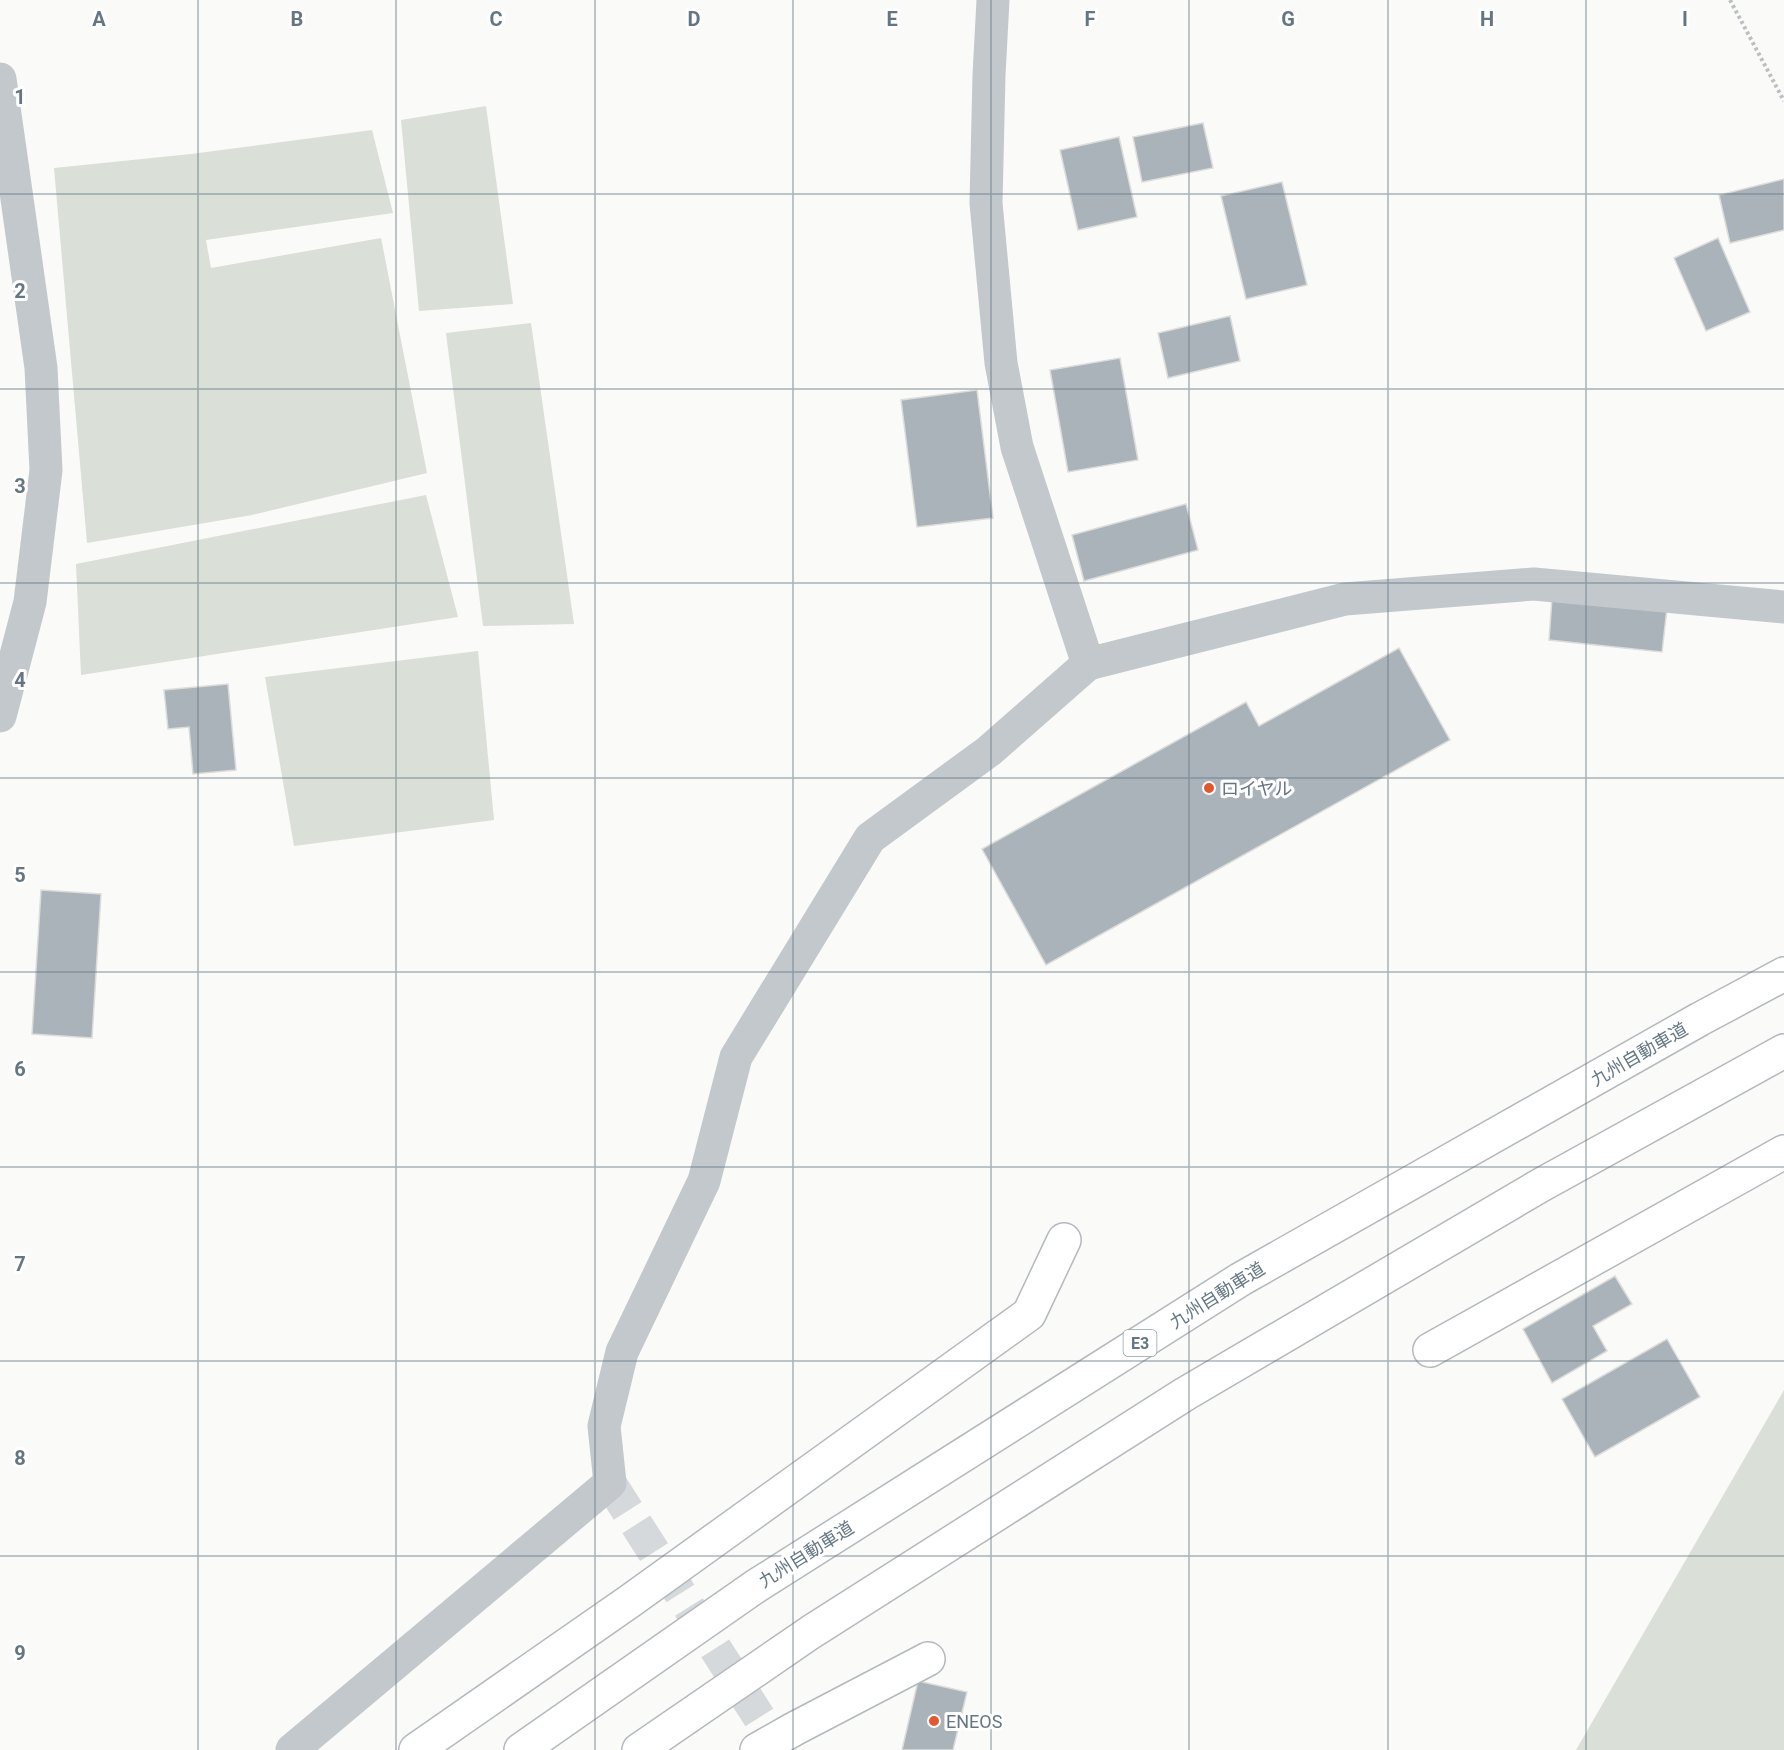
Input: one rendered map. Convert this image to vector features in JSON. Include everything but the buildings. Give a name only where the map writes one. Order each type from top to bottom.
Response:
[{"type":"highway","name":"九州自動車道","points":[[521,1750],[756,1586],[1241,1279],[1700,1019],[1784,974]]},
{"type":"highway","points":[[639,1750],[811,1632],[1185,1394],[1541,1185],[1784,1051]]},
{"type":"highway","points":[[1430,1350],[1784,1152]]},
{"type":"highway","points":[[416,1750],[640,1594],[1029,1314],[1064,1240]]},
{"type":"highway","points":[[757,1750],[928,1659]]},
{"type":"street","points":[[993,0],[986,203],[1001,363],[1017,447],[1088,664]]},
{"type":"street","points":[[0,79],[41,368],[46,470],[30,602],[0,716]]},
{"type":"street","points":[[292,1750],[610,1483],[604,1426],[622,1352],[704,1181],[736,1057],[870,838],[989,751],[1088,664],[1345,599],[1533,584],[1784,607]]},
{"type":"path","points":[[1730,0],[1784,101]]},
{"type":"shaded area","points":[[486,106],[513,304],[419,311],[401,120]]},
{"type":"shaded area","points":[[372,130],[393,213],[206,240],[211,268],[381,238],[427,473],[252,515],[87,543],[54,168],[191,154]]},
{"type":"shaded area","points":[[531,323],[574,624],[483,626],[446,333]]},
{"type":"shaded area","points":[[426,495],[458,617],[81,675],[76,564]]},
{"type":"shaded area","points":[[478,651],[494,820],[294,846],[265,677]]},
{"type":"shaded area","points":[[1784,1390],[1784,1750],[1576,1750]]},
{"type":"tunnel","points":[[610,1483],[780,1750]]},
{"type":"place","name":"ロイヤル","points":[[1209,788]]},
{"type":"place","name":"ENEOS","points":[[934,1721]]}]
